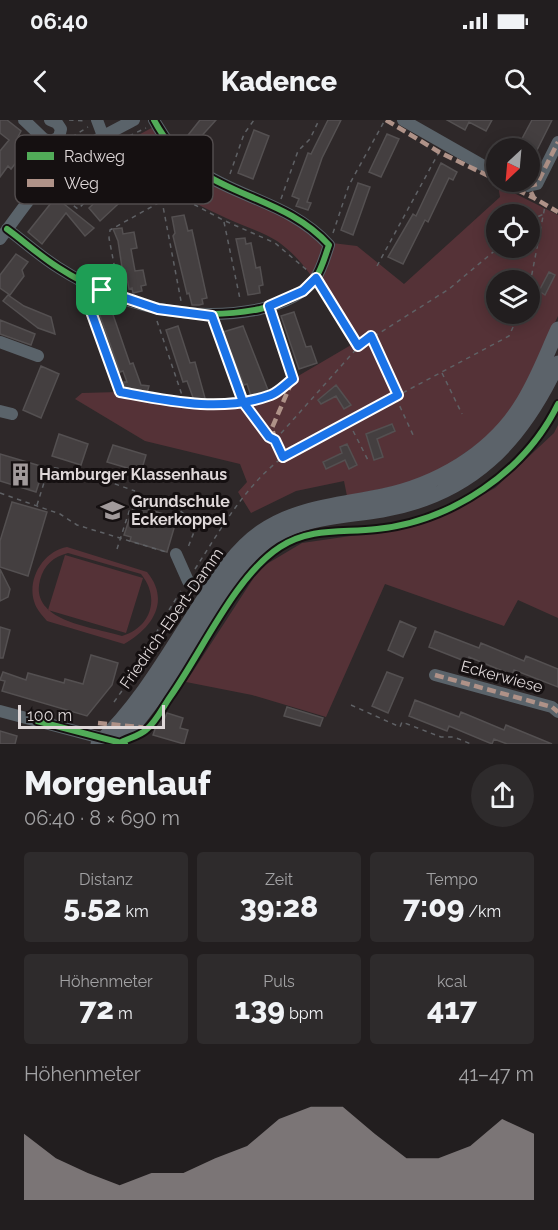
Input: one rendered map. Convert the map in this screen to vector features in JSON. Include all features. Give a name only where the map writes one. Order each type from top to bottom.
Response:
[{"type":"main road","name":"Friedrich-Ebert-Damm","points":[[107,742],[238,552],[261,532],[287,517],[321,506],[383,496],[417,487],[469,460],[496,436],[520,408],[558,329]]},
{"type":"main road","name":"Friedrich-Ebert-Damm","points":[[107,742],[157,698],[246,560],[253,554],[292,527],[324,517],[382,510],[420,501],[450,487],[481,468],[507,446],[544,393],[558,363]]},
{"type":"street","points":[[24,120],[40,135]]},
{"type":"street","points":[[50,120],[57,123],[61,129],[59,135]]},
{"type":"street","points":[[105,135],[134,120]]},
{"type":"street","points":[[403,120],[443,145],[486,167]]},
{"type":"street","points":[[97,121],[103,135]]},
{"type":"street","points":[[155,121],[163,135]]},
{"type":"street","points":[[540,178],[558,142]]},
{"type":"street","points":[[28,204],[4,234],[86,283],[158,309],[212,316],[269,306],[303,291],[316,278],[329,245],[306,224],[213,179]]},
{"type":"street","points":[[0,342],[38,356]]},
{"type":"street","points":[[179,560],[188,580],[208,593]]},
{"type":"street","name":"Eckerwiese","points":[[435,675],[552,707],[558,712]]},
{"type":"street","points":[[0,711],[107,742]]},
{"type":"path","points":[[66,120],[97,121]]},
{"type":"path","points":[[226,186],[244,134],[254,120]]},
{"type":"path","points":[[278,210],[298,151],[310,139],[319,120]]},
{"type":"path","points":[[329,245],[349,185],[385,120]]},
{"type":"path","points":[[128,135],[155,121]]},
{"type":"path","points":[[377,266],[443,145]]},
{"type":"path","points":[[71,204],[78,209],[83,204]]},
{"type":"path","points":[[121,297],[109,238],[110,230],[157,204]]},
{"type":"path","points":[[163,204],[183,313]]},
{"type":"path","points":[[193,204],[275,243],[316,278],[358,346]]},
{"type":"path","points":[[533,270],[545,206]]},
{"type":"path","points":[[540,216],[545,214]]},
{"type":"path","points":[[223,220],[242,312]]},
{"type":"path","points":[[275,440],[358,346],[449,289],[486,258]]},
{"type":"path","points":[[86,283],[89,306],[120,392],[185,405],[243,402],[273,395],[293,379],[269,306]]},
{"type":"path","points":[[158,309],[157,326],[185,405]]},
{"type":"path","points":[[212,316],[243,402],[269,437],[275,440],[283,457]]},
{"type":"path","points":[[112,712],[114,702],[149,653],[160,624],[253,483],[283,457],[509,336],[514,324]]},
{"type":"path","points":[[371,336],[414,437]]},
{"type":"path","points":[[442,372],[462,414]]},
{"type":"path","points":[[348,422],[369,462]]},
{"type":"path","points":[[36,506],[50,467],[81,472],[136,490],[117,549]]},
{"type":"path","points":[[0,493],[60,514],[71,523],[179,560],[194,528],[173,506],[135,493]]},
{"type":"path","points":[[351,705],[400,727],[402,722],[441,737],[454,737],[471,744]]},
{"type":"shaded area","points":[[161,123],[166,135],[138,135]]},
{"type":"shaded area","points":[[213,175],[332,243],[357,246],[404,284],[486,210],[486,258],[540,258],[540,206],[558,215],[558,316],[521,396],[489,436],[442,469],[405,484],[347,496],[344,481],[296,491],[251,513],[238,492],[247,482],[240,464],[145,441],[75,399],[82,393],[119,392],[185,405],[242,402],[273,395],[293,379],[351,345],[320,288],[290,251],[272,238],[198,204],[213,204]]},
{"type":"shaded area","points":[[499,192],[512,192],[536,204],[492,204],[500,197]]},
{"type":"shaded area","points":[[558,425],[558,618],[518,600],[504,626],[385,584],[326,717],[252,695],[186,682],[260,568],[302,543],[392,530],[453,510],[495,488],[554,433]]},
{"type":"shaded area","points":[[67,547],[147,572],[154,583],[158,603],[150,622],[134,638],[124,644],[47,621],[35,604],[32,592],[33,583],[39,567],[51,554]],"holes":[[[68,553],[141,574],[150,592],[150,610],[140,626],[122,636],[81,625],[54,614],[44,605],[39,594],[40,580],[47,566],[54,559]]]},
{"type":"shaded area","points":[[65,555],[143,578],[126,633],[48,610]]},
{"type":"building","points":[[0,120],[7,120],[21,131],[19,135],[15,135],[15,164],[11,169],[8,166],[0,177],[0,151],[9,140],[0,133]]},
{"type":"building","points":[[200,120],[216,120],[202,135],[188,135]]},
{"type":"building","points":[[328,120],[341,120],[322,158],[307,202],[311,203],[308,210],[296,206],[299,199],[292,196],[308,153],[311,154]]},
{"type":"building","points":[[447,120],[492,120],[486,131],[469,122],[465,130]]},
{"type":"building","points":[[532,120],[552,120],[540,144],[540,138],[522,138]]},
{"type":"building","points":[[254,130],[269,136],[253,179],[238,173]]},
{"type":"building","points":[[387,134],[399,139],[381,177],[369,172]]},
{"type":"building","points":[[441,163],[457,172],[453,180],[449,178],[428,222],[425,220],[403,264],[388,257],[413,214],[416,216]]},
{"type":"building","points":[[358,183],[370,187],[353,235],[341,230]]},
{"type":"building","points":[[50,204],[64,204],[94,228],[85,236],[66,213],[42,244],[28,232]]},
{"type":"building","points":[[93,204],[118,204],[100,221],[89,208]]},
{"type":"building","points":[[184,215],[188,231],[192,230],[207,298],[202,299],[203,304],[199,305],[192,305],[189,293],[187,294],[173,236],[175,233],[172,217]]},
{"type":"building","points":[[122,228],[123,234],[134,232],[137,248],[131,249],[135,271],[143,270],[146,285],[141,286],[142,291],[133,293],[132,288],[129,289],[126,273],[123,274],[118,241],[113,229]]},
{"type":"building","points":[[245,238],[246,244],[251,243],[256,268],[260,267],[263,285],[259,286],[260,293],[248,295],[236,239]]},
{"type":"building","points":[[16,254],[28,262],[22,270],[24,276],[10,295],[0,288],[0,275]]},
{"type":"building","points":[[549,272],[555,275],[545,295],[540,289]]},
{"type":"building","points":[[8,295],[24,306],[51,317],[55,334],[38,328],[3,301]]},
{"type":"building","points":[[110,306],[130,364],[133,363],[141,385],[149,386],[147,393],[123,389],[124,382],[127,382],[123,371],[120,372],[98,310]]},
{"type":"building","points":[[294,312],[306,347],[311,346],[317,363],[299,369],[281,316]]},
{"type":"building","points":[[0,320],[35,334],[31,345],[0,334]]},
{"type":"building","points":[[178,326],[190,363],[195,362],[205,398],[195,403],[187,381],[183,382],[166,330]]},
{"type":"building","points":[[243,326],[268,390],[251,396],[247,384],[244,385],[223,332]]},
{"type":"building","points":[[41,366],[59,374],[41,418],[23,410]]},
{"type":"building","points":[[336,385],[351,405],[344,409],[336,396],[321,404],[318,400]]},
{"type":"building","points":[[392,424],[395,431],[377,439],[383,457],[374,460],[366,434]]},
{"type":"building","points":[[59,434],[88,444],[81,465],[52,456]]},
{"type":"building","points":[[347,444],[357,465],[349,469],[345,460],[326,469],[323,462],[342,453],[340,447]]},
{"type":"building","points":[[113,445],[146,455],[141,472],[107,462]]},
{"type":"building","name":"Hamburger Klassenhaus","points":[[0,454],[44,467],[36,492],[0,481]]},
{"type":"building","points":[[12,502],[47,512],[28,576],[0,567],[0,541]]},
{"type":"building","points":[[134,505],[177,518],[167,552],[130,541],[131,537],[124,535]]},
{"type":"building","points":[[0,569],[10,589],[8,597],[0,601]]},
{"type":"building","points":[[400,621],[416,628],[403,657],[388,650]]},
{"type":"building","points":[[0,627],[10,630],[3,658],[0,658]]},
{"type":"building","points":[[435,631],[479,648],[481,643],[524,661],[526,656],[558,669],[558,687],[514,670],[512,675],[469,657],[467,662],[429,647]]},
{"type":"building","points":[[91,655],[118,663],[112,685],[87,716],[2,691],[5,681],[0,680],[3,672],[26,680],[28,673],[64,683],[65,679],[83,684]]},
{"type":"building","points":[[387,672],[403,678],[388,713],[372,706]]},
{"type":"building","points":[[415,700],[459,717],[461,712],[504,730],[506,725],[552,744],[507,744],[494,739],[492,744],[449,726],[447,731],[409,716]]},
{"type":"building","points":[[287,707],[323,718],[320,726],[284,716]]},
{"type":"building","points":[[167,713],[183,718],[180,728],[188,730],[184,744],[153,735],[160,715],[165,718]]},
{"type":"building","points":[[0,731],[17,736],[15,744],[0,744]]},
{"type":"marked path","points":[[386,120],[439,152],[534,198]]},
{"type":"marked path","points":[[540,178],[558,142]]},
{"type":"marked path","points":[[531,192],[534,198],[558,212]]},
{"type":"marked path","points":[[275,440],[272,428],[293,379]]},
{"type":"marked path","points":[[435,675],[552,707],[558,712]]},
{"type":"marked path","points":[[98,723],[148,728]]},
{"type":"cycle path","points":[[154,120],[164,135]]},
{"type":"cycle path","points":[[7,229],[52,264],[82,281],[130,301],[156,308],[208,314],[234,313],[275,305],[310,285],[320,271],[329,245],[308,226],[285,212],[213,179]]},
{"type":"cycle path","points":[[118,744],[150,727],[234,595],[248,576],[280,547],[303,536],[405,524],[432,516],[459,504],[506,471],[526,451],[544,429],[558,404]]},
{"type":"cycle path","points":[[37,721],[125,744]]},
{"type":"place","name":"Hamburger Klassenhaus","points":[[21,474]]},
{"type":"place","name":"Grundschule Eckerkoppel","points":[[113,510]]},
{"type":"route","points":[[102,290],[86,283],[89,306],[120,392],[185,405],[243,402],[273,395],[293,379],[269,306],[303,291],[316,278],[358,346],[371,336],[398,395],[283,457],[275,440],[269,437],[243,402],[212,316],[158,309],[102,290]]}]
